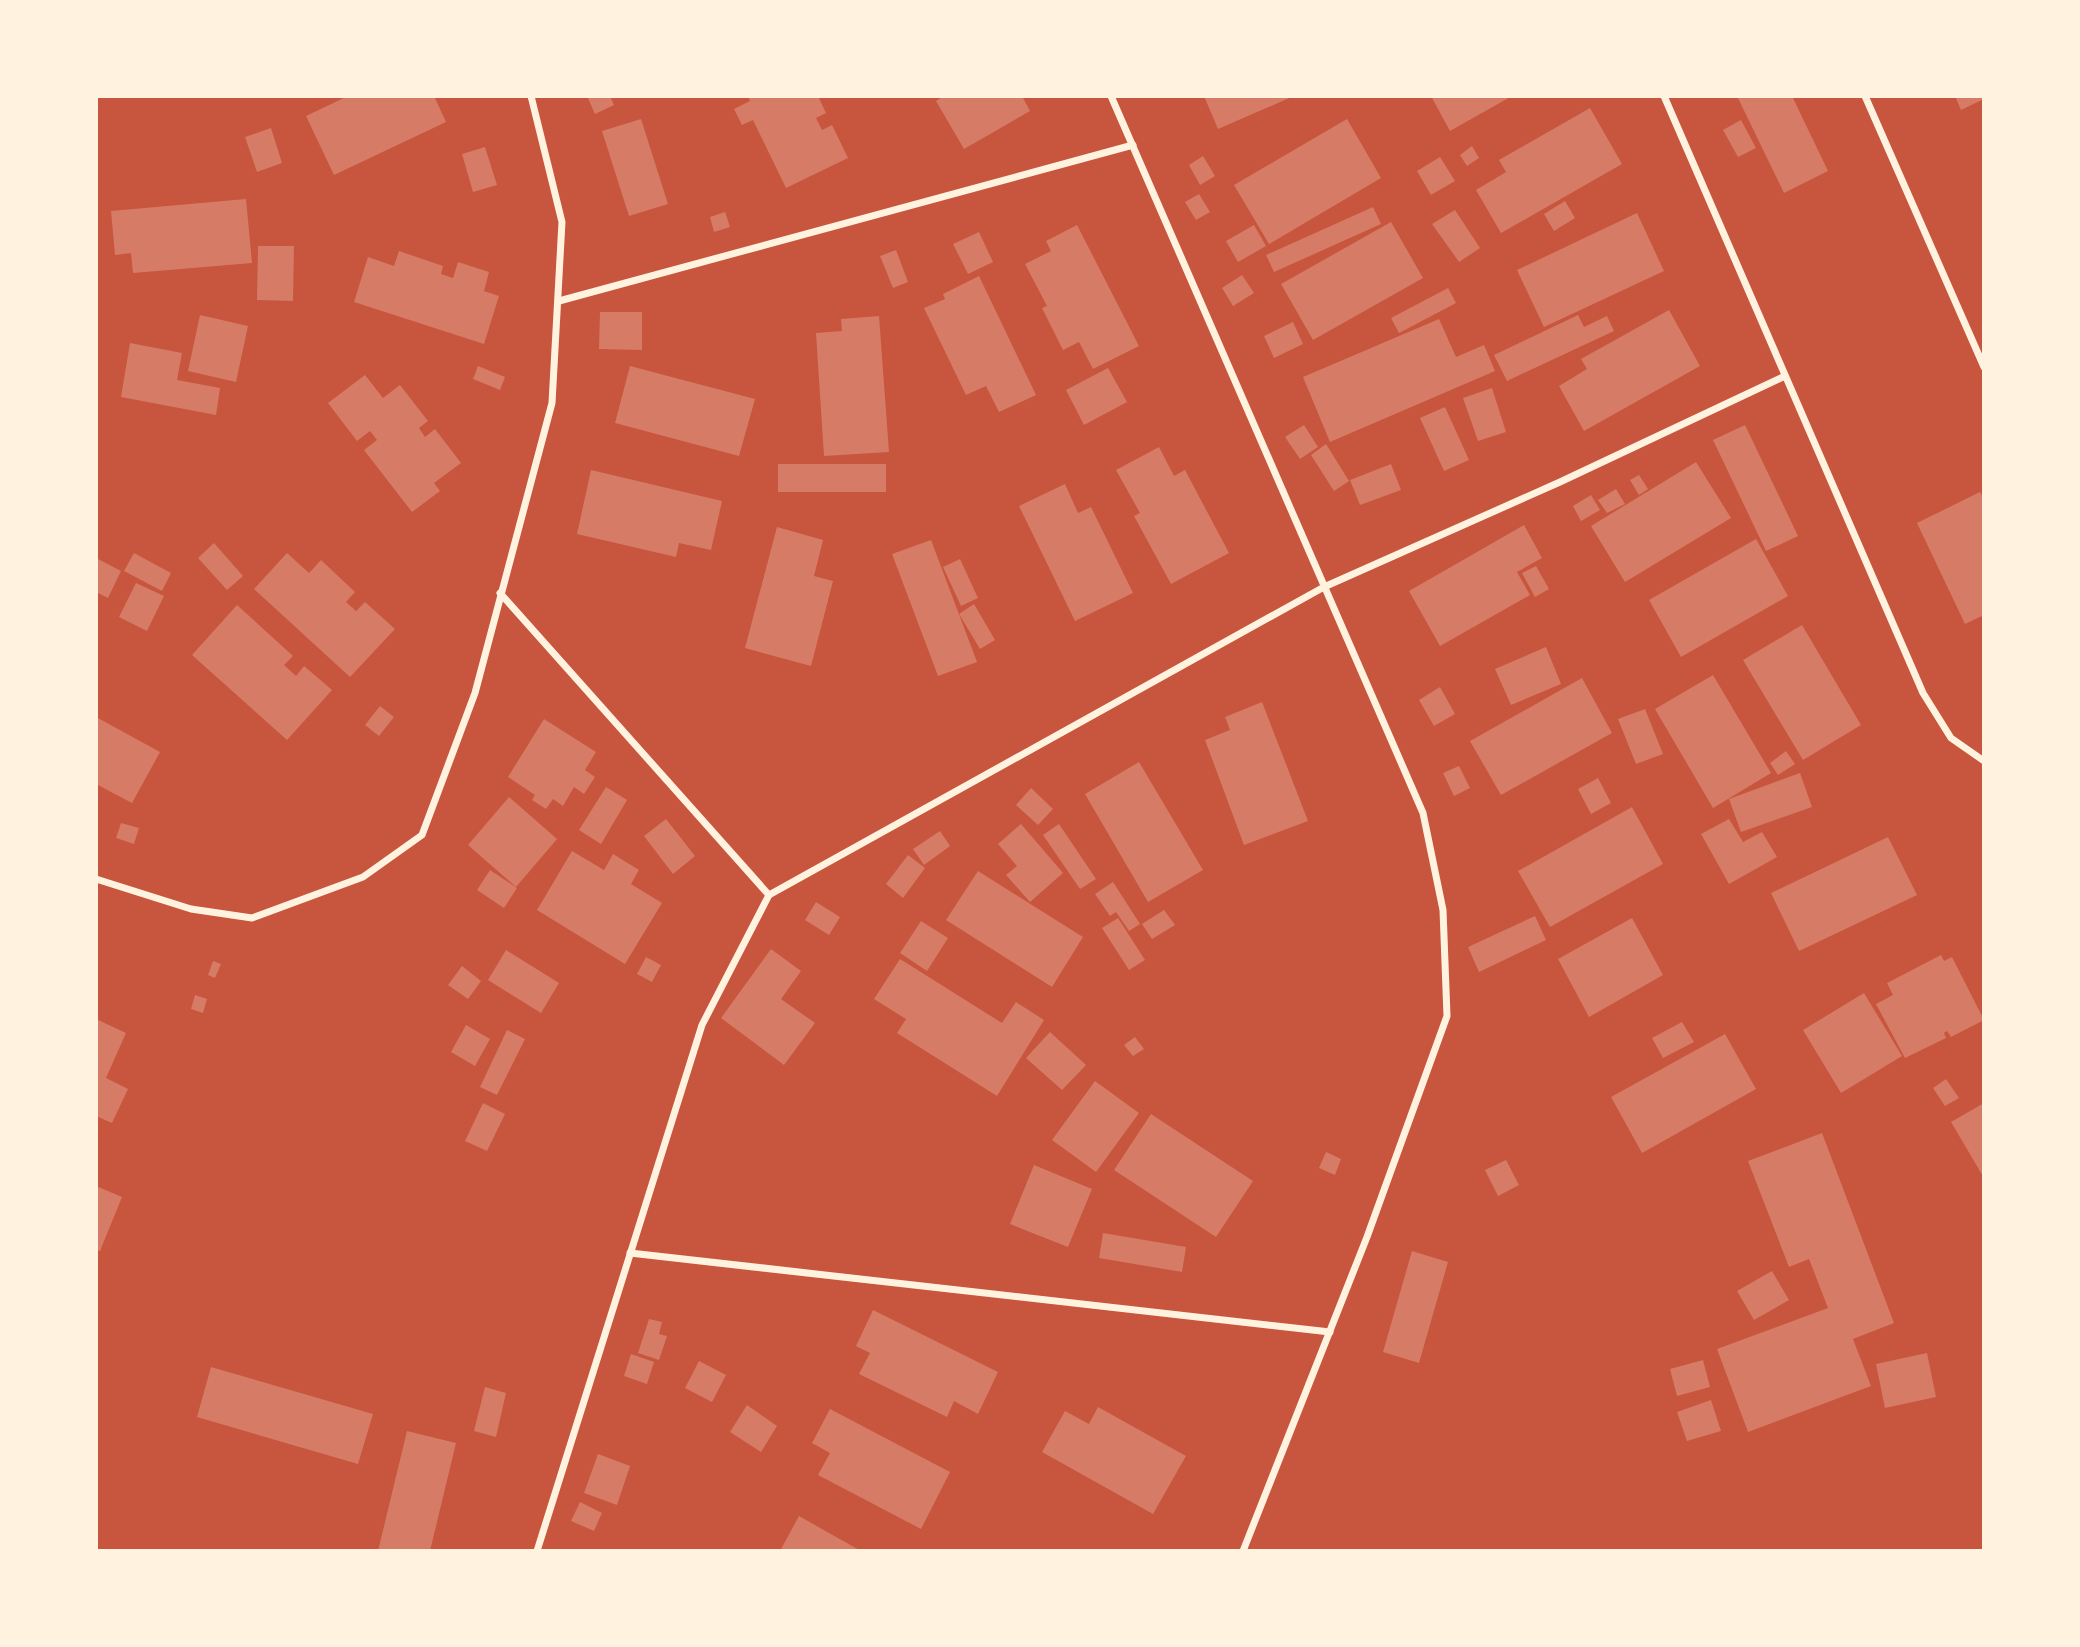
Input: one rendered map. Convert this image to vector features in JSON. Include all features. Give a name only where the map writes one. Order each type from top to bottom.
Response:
[{"type":"street","points":[[96,879],[191,909],[252,918],[363,877],[422,835],[475,693],[552,403],[562,222],[531,96]]},
{"type":"street","points":[[1111,96],[1423,813],[1443,910],[1447,1016],[1367,1237],[1243,1551]]},
{"type":"street","points":[[1664,96],[1923,693],[1951,738],[1984,761]]},
{"type":"street","points":[[1864,96],[1984,367]]},
{"type":"street","points":[[559,301],[1133,145]]},
{"type":"street","points":[[537,1551],[702,1025],[769,895],[1324,587],[1559,482],[1785,376]]},
{"type":"street","points":[[500,593],[769,895]]},
{"type":"street","points":[[630,1253],[1330,1332]]},
{"type":"building","points":[[348,96],[434,96],[446,122],[334,175],[306,116]]},
{"type":"building","points":[[587,96],[610,96],[614,105],[595,114]]},
{"type":"building","points":[[748,96],[818,96],[826,113],[816,118],[822,130],[832,125],[848,158],[786,188],[753,120],[742,125],[734,109],[750,101]]},
{"type":"building","points":[[944,96],[1022,96],[1030,111],[964,149],[936,101]]},
{"type":"building","points":[[1204,96],[1294,96],[1218,129]]},
{"type":"building","points":[[1431,96],[1512,96],[1450,131]]},
{"type":"building","points":[[1737,96],[1792,96],[1828,171],[1784,193]]},
{"type":"building","points":[[1955,96],[1984,96],[1984,99],[1961,110]]},
{"type":"building","points":[[1590,108],[1622,164],[1501,233],[1476,190],[1506,172],[1499,160]]},
{"type":"building","points":[[641,119],[668,204],[629,216],[602,131]]},
{"type":"building","points":[[1347,119],[1381,178],[1269,244],[1234,185]]},
{"type":"building","points":[[1741,120],[1756,148],[1738,157],[1723,130]]},
{"type":"building","points":[[271,128],[282,163],[257,172],[245,137]]},
{"type":"building","points":[[1472,146],[1479,158],[1467,166],[1460,155]]},
{"type":"building","points":[[485,147],[497,185],[473,192],[462,154]]},
{"type":"building","points":[[1203,156],[1215,176],[1200,185],[1189,165]]},
{"type":"building","points":[[1440,157],[1455,181],[1431,195],[1417,171]]},
{"type":"building","points":[[1199,194],[1210,212],[1196,220],[1185,202]]},
{"type":"building","points":[[246,199],[252,263],[133,273],[131,253],[115,255],[111,211]]},
{"type":"building","points":[[1565,201],[1575,218],[1554,231],[1544,214]]},
{"type":"building","points":[[1373,207],[1381,224],[1274,272],[1266,255]]},
{"type":"building","points":[[1455,210],[1480,248],[1459,262],[1432,224]]},
{"type":"building","points":[[725,212],[730,227],[714,232],[710,217]]},
{"type":"building","points":[[1637,213],[1664,271],[1544,327],[1517,270]]},
{"type":"building","points":[[1391,222],[1423,278],[1313,340],[1281,284]]},
{"type":"building","points":[[1077,225],[1139,346],[1093,369],[1079,342],[1063,350],[1042,308],[1047,306],[1025,264],[1051,251],[1046,241]]},
{"type":"building","points":[[1254,225],[1266,246],[1238,262],[1226,241]]},
{"type":"building","points":[[979,232],[993,262],[968,274],[953,244]]},
{"type":"building","points":[[258,246],[294,246],[293,301],[257,300]]},
{"type":"building","points":[[896,250],[908,282],[893,288],[880,256]]},
{"type":"building","points":[[399,251],[443,266],[441,274],[453,278],[458,262],[489,272],[484,291],[499,296],[484,344],[354,302],[368,257],[394,266]]},
{"type":"building","points":[[1242,275],[1254,293],[1233,306],[1222,288]]},
{"type":"building","points":[[979,276],[1036,395],[999,412],[986,386],[966,395],[924,308],[945,299],[943,294]]},
{"type":"building","points":[[1448,288],[1456,303],[1399,333],[1391,318]]},
{"type":"building","points":[[1669,310],[1700,366],[1584,431],[1559,386],[1587,369],[1581,359]]},
{"type":"building","points":[[600,312],[642,312],[642,350],[599,349]]},
{"type":"building","points":[[200,315],[248,326],[236,382],[188,371]]},
{"type":"building","points":[[1578,315],[1584,327],[1607,316],[1614,331],[1507,381],[1494,355]]},
{"type":"building","points":[[879,316],[889,452],[824,456],[816,333],[842,331],[841,319]]},
{"type":"building","points":[[1439,319],[1456,357],[1484,345],[1495,371],[1330,442],[1303,377]]},
{"type":"building","points":[[1293,322],[1303,344],[1274,358],[1264,336]]},
{"type":"building","points":[[130,343],[182,353],[177,380],[220,388],[216,415],[121,397]]},
{"type":"building","points":[[478,366],[505,377],[500,390],[473,379]]},
{"type":"building","points":[[630,366],[755,399],[739,456],[615,423]]},
{"type":"building","points":[[1108,368],[1127,402],[1084,425],[1066,390]]},
{"type":"building","points":[[365,375],[383,398],[400,385],[428,421],[419,428],[425,437],[435,429],[461,463],[434,483],[440,491],[412,512],[364,450],[377,440],[370,431],[357,441],[328,403]]},
{"type":"building","points":[[1492,388],[1506,432],[1478,441],[1463,398]]},
{"type":"building","points":[[1445,407],[1469,460],[1444,471],[1420,418]]},
{"type":"building","points":[[1304,425],[1318,447],[1300,459],[1285,437]]},
{"type":"building","points":[[1745,425],[1798,536],[1766,551],[1713,440]]},
{"type":"building","points":[[1326,444],[1349,481],[1334,491],[1311,455]]},
{"type":"building","points":[[1159,447],[1174,476],[1185,470],[1229,553],[1171,584],[1134,516],[1140,513],[1116,470]]},
{"type":"building","points":[[1696,462],[1731,518],[1625,582],[1591,526]]},
{"type":"building","points":[[778,464],[886,464],[886,492],[778,492]]},
{"type":"building","points":[[1391,464],[1401,490],[1360,505],[1350,480]]},
{"type":"building","points":[[591,470],[722,501],[711,550],[679,543],[676,557],[577,534]]},
{"type":"building","points":[[1639,475],[1648,489],[1639,495],[1630,480]]},
{"type":"building","points":[[1065,484],[1078,513],[1091,507],[1133,593],[1075,621],[1019,506]]},
{"type":"building","points":[[1616,489],[1625,504],[1607,513],[1598,500]]},
{"type":"building","points":[[1980,492],[1984,499],[1984,615],[1965,624],[1917,523]]},
{"type":"building","points":[[1591,495],[1600,510],[1581,521],[1573,506]]},
{"type":"building","points":[[1524,525],[1542,558],[1517,572],[1530,595],[1440,646],[1409,591]]},
{"type":"building","points":[[777,527],[823,540],[814,576],[833,581],[811,666],[745,648]]},
{"type":"building","points":[[1756,539],[1788,596],[1681,657],[1649,600]]},
{"type":"building","points":[[931,540],[977,662],[938,676],[892,554]]},
{"type":"building","points":[[214,543],[243,576],[227,590],[198,558]]},
{"type":"building","points":[[134,553],[171,573],[162,591],[124,571]]},
{"type":"building","points":[[287,553],[309,573],[321,560],[355,592],[346,602],[356,611],[365,602],[395,629],[350,677],[254,589]]},
{"type":"building","points":[[96,558],[121,571],[108,598],[96,592]]},
{"type":"building","points":[[960,559],[978,598],[961,606],[943,567]]},
{"type":"building","points":[[1536,566],[1549,589],[1535,597],[1522,573]]},
{"type":"building","points":[[136,583],[164,596],[147,631],[119,617]]},
{"type":"building","points":[[974,604],[995,640],[980,649],[959,614]]},
{"type":"building","points":[[237,605],[293,656],[284,665],[296,676],[304,666],[332,690],[287,740],[192,655]]},
{"type":"building","points":[[1802,625],[1861,725],[1803,760],[1743,660]]},
{"type":"building","points":[[1546,647],[1561,684],[1511,705],[1495,669]]},
{"type":"building","points":[[1713,675],[1771,773],[1713,808],[1655,709]]},
{"type":"building","points":[[1582,678],[1612,733],[1501,795],[1470,741]]},
{"type":"building","points":[[1440,687],[1455,714],[1434,726],[1419,700]]},
{"type":"building","points":[[1262,702],[1308,821],[1244,845],[1205,740],[1230,730],[1225,717]]},
{"type":"building","points":[[380,706],[394,717],[379,736],[365,725]]},
{"type":"building","points":[[1645,709],[1663,754],[1636,764],[1618,719]]},
{"type":"building","points":[[96,717],[160,752],[132,803],[96,784]]},
{"type":"building","points":[[544,719],[596,752],[585,770],[595,777],[584,794],[574,787],[563,806],[553,799],[546,809],[532,800],[535,795],[508,777]]},
{"type":"building","points":[[1786,751],[1795,764],[1778,775],[1770,763]]},
{"type":"building","points":[[1139,762],[1203,870],[1148,902],[1085,794]]},
{"type":"building","points":[[1459,766],[1470,788],[1454,796],[1443,773]]},
{"type":"building","points":[[1800,773],[1812,807],[1741,832],[1729,799]]},
{"type":"building","points":[[1598,778],[1611,803],[1591,814],[1578,789]]},
{"type":"building","points":[[606,787],[627,800],[601,844],[579,830]]},
{"type":"building","points":[[1031,788],[1053,809],[1038,825],[1016,805]]},
{"type":"building","points":[[509,797],[557,839],[516,887],[468,845]]},
{"type":"building","points":[[1632,807],[1663,864],[1550,927],[1518,871]]},
{"type":"building","points":[[666,819],[695,856],[673,874],[644,836]]},
{"type":"building","points":[[1729,819],[1743,842],[1762,832],[1777,857],[1729,884],[1701,834]]},
{"type":"building","points":[[121,823],[139,828],[134,844],[116,838]]},
{"type":"building","points":[[1021,824],[1063,873],[1030,902],[1006,875],[1017,866],[998,844]]},
{"type":"building","points":[[1059,824],[1096,879],[1080,889],[1043,835]]},
{"type":"building","points":[[940,831],[950,846],[924,865],[913,849]]},
{"type":"building","points":[[1888,837],[1917,895],[1799,951],[1771,893]]},
{"type":"building","points":[[572,851],[604,870],[613,854],[639,870],[631,884],[662,903],[625,964],[537,910]]},
{"type":"building","points":[[908,855],[925,868],[903,898],[886,884]]},
{"type":"building","points":[[490,870],[517,888],[504,908],[477,890]]},
{"type":"building","points":[[978,871],[1083,937],[1052,987],[946,920]]},
{"type":"building","points":[[1113,882],[1140,924],[1129,931],[1116,912],[1110,916],[1095,894]]},
{"type":"building","points":[[816,902],[840,917],[829,935],[805,920]]},
{"type":"building","points":[[1164,910],[1175,925],[1152,939],[1142,924]]},
{"type":"building","points":[[1535,916],[1546,940],[1479,972],[1468,947]]},
{"type":"building","points":[[1118,918],[1145,960],[1129,970],[1102,928]]},
{"type":"building","points":[[1632,918],[1663,975],[1589,1017],[1558,959]]},
{"type":"building","points":[[921,921],[948,938],[927,971],[900,953]]},
{"type":"building","points":[[771,949],[801,971],[781,999],[815,1023],[784,1065],[721,1018]]},
{"type":"building","points":[[506,950],[559,983],[541,1013],[488,980]]},
{"type":"building","points":[[1941,955],[1944,961],[1952,957],[1984,1020],[1951,1037],[1947,1031],[1944,1033],[1946,1038],[1905,1058],[1876,1004],[1893,995],[1887,983]]},
{"type":"building","points":[[646,957],[661,965],[652,982],[637,974]]},
{"type":"building","points":[[900,959],[1002,1023],[1016,1002],[1044,1020],[997,1096],[897,1033],[906,1019],[874,999]]},
{"type":"building","points":[[213,961],[221,964],[215,978],[208,975]]},
{"type":"building","points":[[462,966],[481,981],[468,999],[448,985]]},
{"type":"building","points":[[1864,993],[1902,1056],[1841,1093],[1803,1030]]},
{"type":"building","points":[[195,995],[207,999],[203,1013],[191,1009]]},
{"type":"building","points":[[96,1019],[126,1033],[106,1078],[128,1089],[112,1123],[96,1116]]},
{"type":"building","points":[[1682,1022],[1694,1042],[1663,1058],[1652,1038]]},
{"type":"building","points":[[466,1025],[490,1039],[475,1066],[451,1052]]},
{"type":"building","points":[[507,1030],[525,1039],[497,1095],[480,1087]]},
{"type":"building","points":[[1050,1032],[1086,1065],[1062,1090],[1026,1058]]},
{"type":"building","points":[[1725,1034],[1756,1089],[1642,1153],[1611,1097]]},
{"type":"building","points":[[1135,1037],[1144,1049],[1133,1056],[1124,1045]]},
{"type":"building","points":[[1946,1079],[1959,1098],[1945,1106],[1933,1088]]},
{"type":"building","points":[[1095,1081],[1139,1113],[1096,1172],[1052,1140]]},
{"type":"building","points":[[483,1103],[505,1114],[487,1151],[465,1141]]},
{"type":"building","points":[[1984,1103],[1984,1178],[1951,1122]]},
{"type":"building","points":[[1151,1114],[1253,1181],[1216,1237],[1114,1170]]},
{"type":"building","points":[[1822,1133],[1894,1323],[1853,1339],[1871,1386],[1748,1432],[1717,1349],[1828,1308],[1809,1259],[1789,1267],[1748,1161]]},
{"type":"building","points":[[1326,1152],[1341,1159],[1335,1175],[1319,1168]]},
{"type":"building","points":[[1506,1160],[1519,1185],[1498,1196],[1485,1170]]},
{"type":"building","points":[[1034,1165],[1092,1189],[1068,1247],[1010,1224]]},
{"type":"building","points":[[96,1186],[122,1197],[100,1251],[96,1250]]},
{"type":"building","points":[[1103,1233],[1186,1247],[1182,1272],[1099,1258]]},
{"type":"building","points":[[1412,1251],[1448,1262],[1419,1363],[1383,1352]]},
{"type":"building","points":[[1772,1271],[1789,1300],[1754,1320],[1737,1291]]},
{"type":"building","points":[[873,1310],[998,1372],[978,1414],[954,1401],[947,1417],[859,1374],[870,1353],[856,1346]]},
{"type":"building","points":[[649,1319],[662,1322],[659,1334],[667,1336],[659,1360],[638,1353]]},
{"type":"building","points":[[1927,1353],[1936,1397],[1885,1408],[1876,1364]]},
{"type":"building","points":[[631,1354],[654,1362],[647,1384],[624,1376]]},
{"type":"building","points":[[1703,1360],[1710,1387],[1677,1396],[1670,1369]]},
{"type":"building","points":[[699,1361],[726,1375],[712,1402],[685,1388]]},
{"type":"building","points":[[211,1367],[373,1414],[358,1464],[197,1417]]},
{"type":"building","points":[[485,1387],[506,1393],[496,1437],[474,1431]]},
{"type":"building","points":[[1711,1400],[1721,1431],[1687,1441],[1677,1412]]},
{"type":"building","points":[[747,1405],[777,1426],[761,1452],[730,1432]]},
{"type":"building","points":[[1098,1407],[1186,1456],[1153,1514],[1042,1452],[1065,1411],[1089,1424]]},
{"type":"building","points":[[830,1409],[950,1472],[921,1529],[818,1475],[830,1453],[812,1443]]},
{"type":"building","points":[[407,1431],[456,1443],[430,1551],[378,1551]]},
{"type":"building","points":[[598,1454],[630,1466],[617,1505],[584,1493]]},
{"type":"building","points":[[580,1502],[602,1513],[594,1531],[571,1521]]},
{"type":"building","points":[[799,1516],[861,1551],[780,1551]]}]
